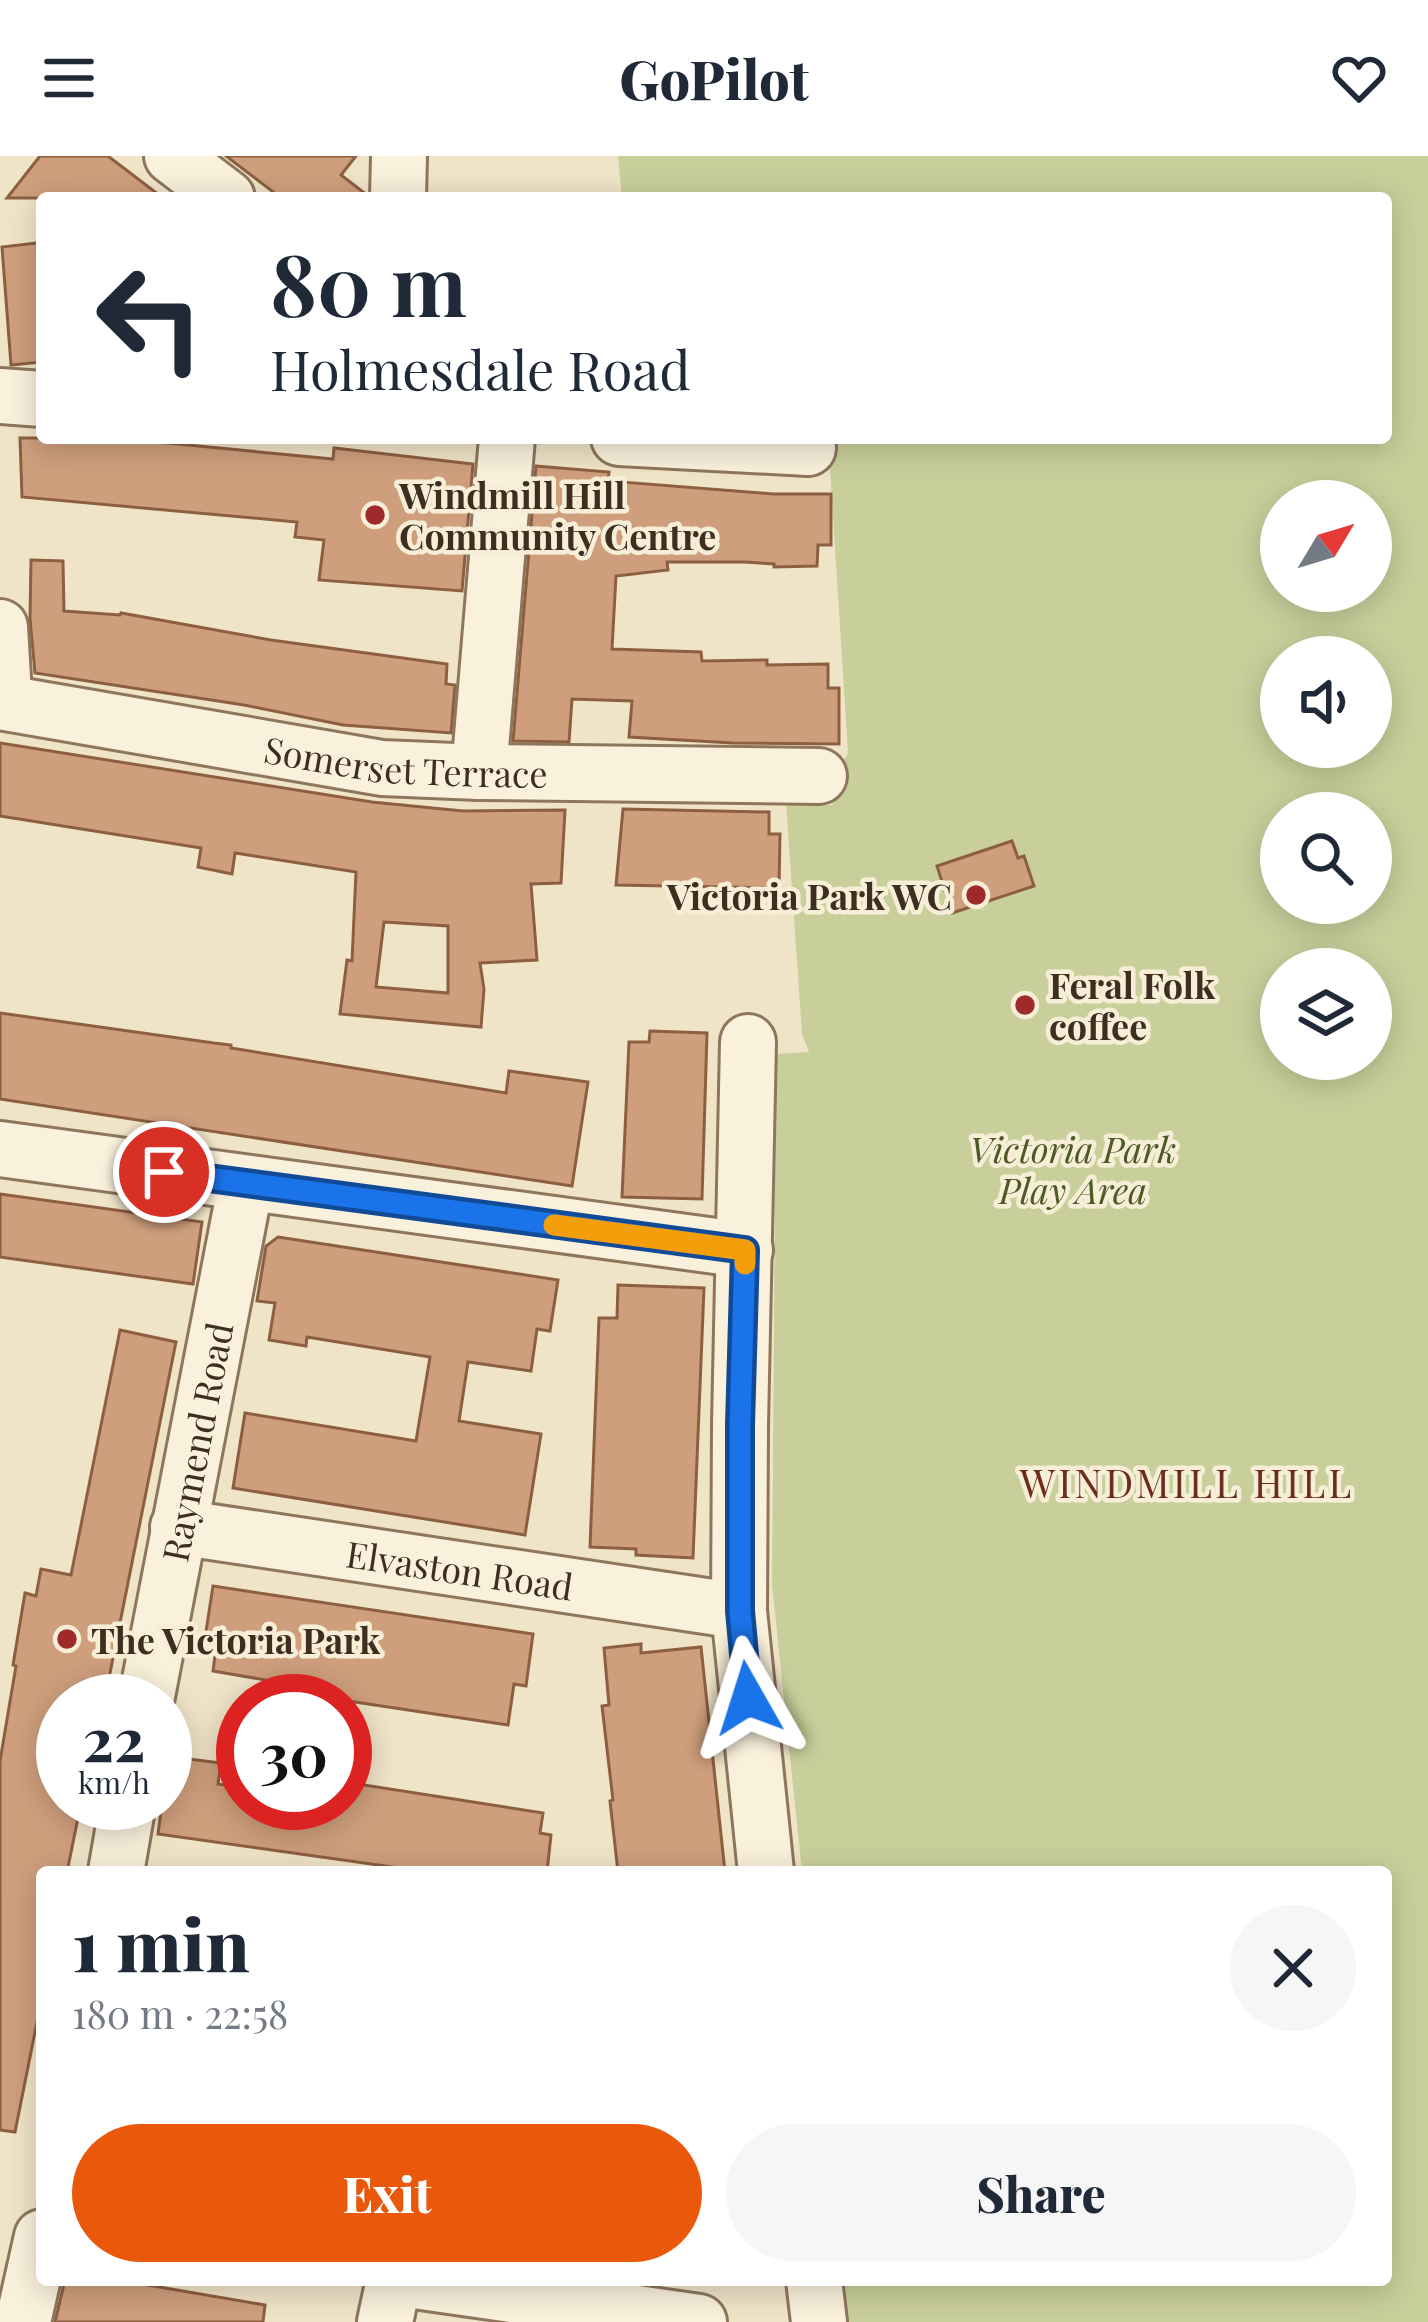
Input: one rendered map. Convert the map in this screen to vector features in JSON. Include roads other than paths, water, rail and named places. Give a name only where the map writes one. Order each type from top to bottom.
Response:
[{"type":"street","points":[[172,156],[219,192]]},
{"type":"street","points":[[398,192],[400,156]]},
{"type":"street","points":[[0,396],[36,399]]},
{"type":"street","points":[[479,772],[507,444]]},
{"type":"street","points":[[732,444],[808,448]]},
{"type":"street","points":[[0,627],[0,701]]},
{"type":"street","name":"Somerset Terrace","points":[[0,701],[382,767],[819,776]]},
{"type":"street","points":[[748,1042],[740,1611],[765,1866]]},
{"type":"street","points":[[0,1149],[745,1250]]},
{"type":"street","name":"Raymend Road","points":[[151,1674],[246,1183]]},
{"type":"street","name":"Elvaston Road","points":[[178,1527],[740,1611]]},
{"type":"street","points":[[117,1866],[123,1830]]},
{"type":"street","points":[[22,2322],[36,2262]]},
{"type":"street","points":[[385,2322],[393,2286]]},
{"type":"street","points":[[450,2286],[699,2322]]},
{"type":"street","points":[[815,2286],[820,2322]]},
{"type":"place","name":"Windmill Hill Community Centre","points":[[375,515]]},
{"type":"place","name":"Victoria Park WC","points":[[976,895]]},
{"type":"place","name":"Feral Folk coffee","points":[[1025,1005]]},
{"type":"place","name":"The Victoria Park","points":[[67,1639]]},
{"type":"district","name":"WINDMILL HILL","points":[[1187,1482]]},
{"type":"park label","name":"Victoria Park Play Area","points":[[1073,1168]]}]
